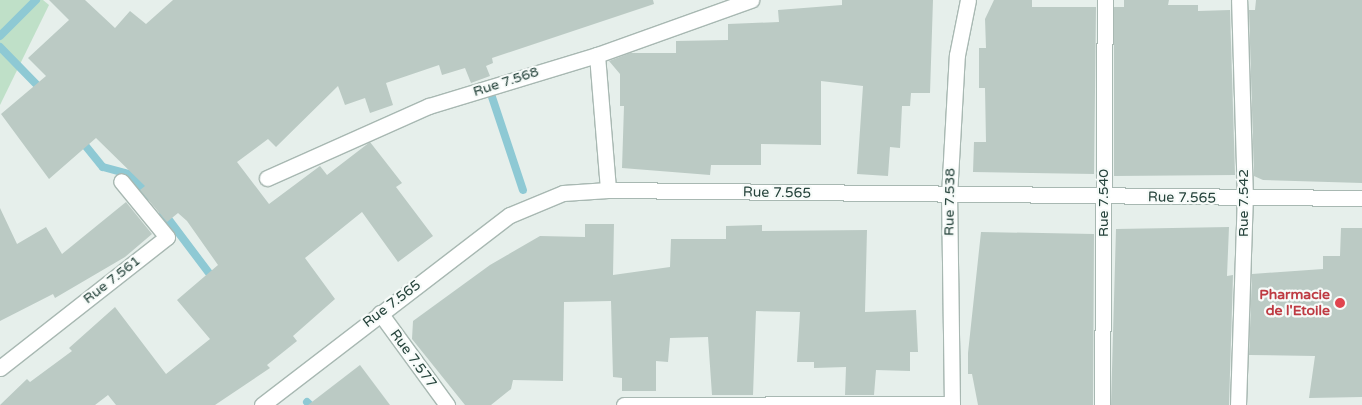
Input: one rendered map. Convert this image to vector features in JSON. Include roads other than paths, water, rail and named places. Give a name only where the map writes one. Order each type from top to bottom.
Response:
[{"type":"street","name":"Rue 7.568","points":[[267,178],[429,106],[597,55],[751,0]]},
{"type":"street","name":"Rue 7.538","points":[[952,405],[949,196],[956,55],[968,0]]},
{"type":"street","name":"Rue 7.540","points":[[1102,405],[1105,0]]},
{"type":"street","name":"Rue 7.542","points":[[1238,405],[1245,199],[1239,0]]},
{"type":"street","points":[[597,55],[608,190]]},
{"type":"street","name":"Rue 7.561","points":[[0,368],[168,237],[121,181]]},
{"type":"street","name":"Rue 7.565","points":[[262,405],[510,215],[562,193],[608,190],[1104,198],[1362,198]]},
{"type":"street","name":"Rue 7.577","points":[[380,313],[447,405]]},
{"type":"street","points":[[624,405],[952,405]]},
{"type":"waterway","points":[[0,36],[36,0]]},
{"type":"waterway","points":[[0,47],[42,90]]},
{"type":"waterway","points":[[492,97],[523,190]]},
{"type":"waterway","points":[[80,139],[103,167],[132,175],[149,196]]},
{"type":"waterway","points":[[163,212],[215,281]]},
{"type":"waterway","points":[[307,402],[310,405]]},
{"type":"place","name":"Pharmacie de l'Etoile","points":[[1340,303]]}]
